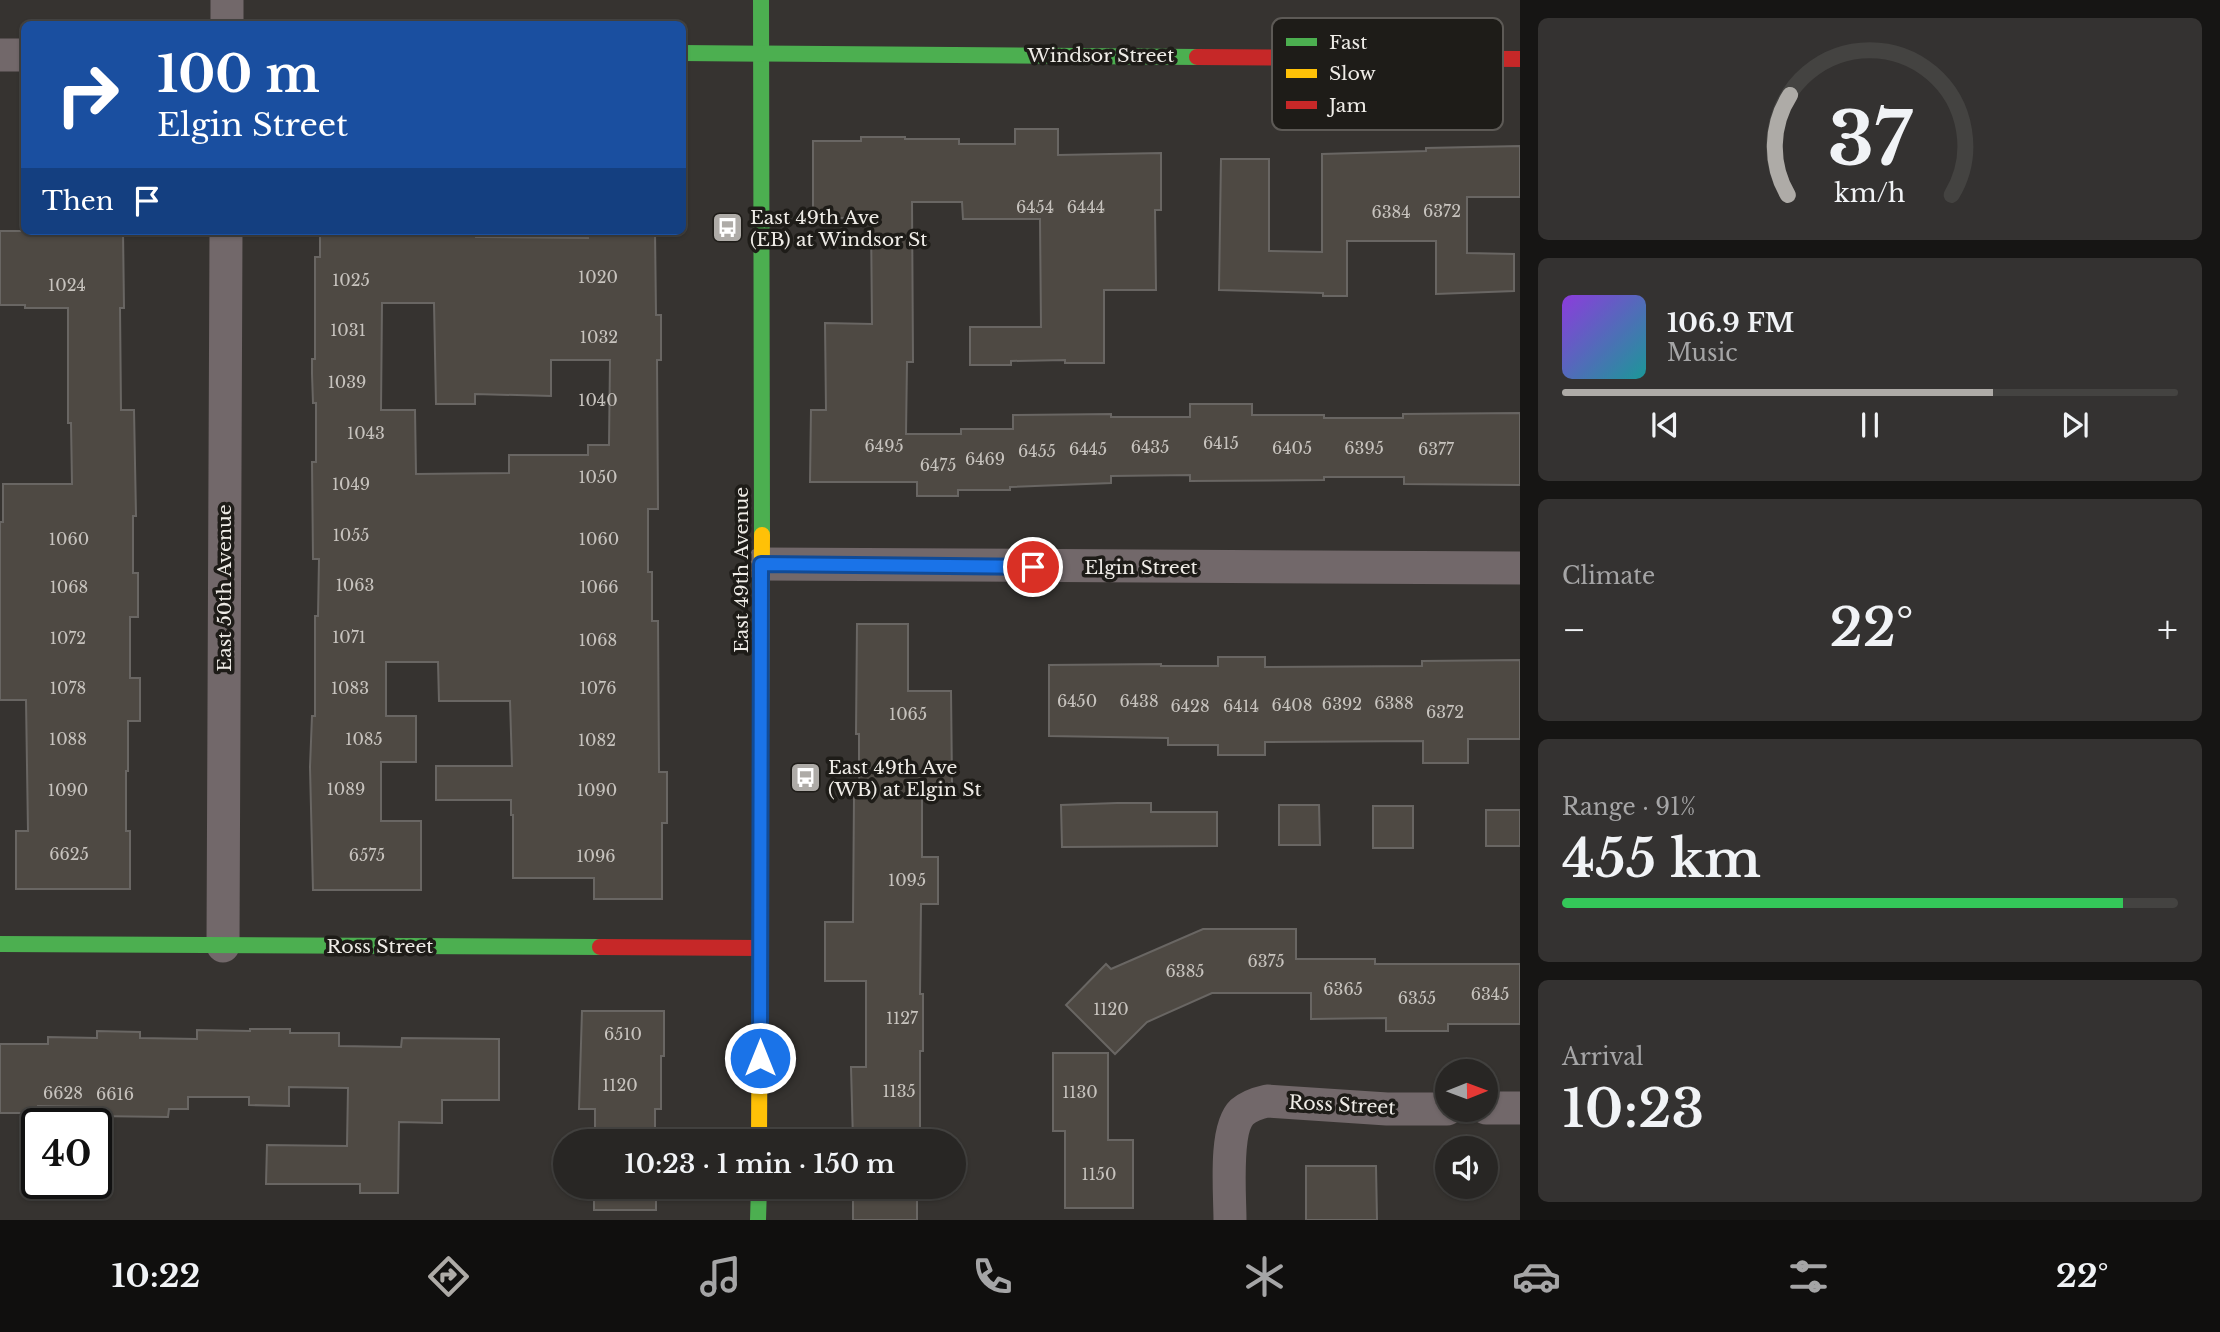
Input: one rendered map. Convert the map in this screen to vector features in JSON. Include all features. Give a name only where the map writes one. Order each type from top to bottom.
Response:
[{"type":"street","points":[[227,0],[227,21]]},
{"type":"street","name":"East 49th Avenue","points":[[759,1129],[761,0]]},
{"type":"street","name":"Windsor Street","points":[[686,53],[1272,57]]},
{"type":"street","points":[[0,55],[21,55]]},
{"type":"street","name":"East 50th Avenue","points":[[223,946],[226,235]]},
{"type":"street","name":"Elgin Street","points":[[761,564],[1520,568]]},
{"type":"street","name":"Ross Street","points":[[0,944],[761,948]]},
{"type":"street","name":"Ross Street","points":[[1230,1220],[1231,1143],[1234,1124],[1241,1113],[1253,1105],[1267,1101],[1387,1109],[1435,1109]]},
{"type":"street","points":[[1498,1108],[1520,1108]]},
{"type":"street","points":[[758,1220],[759,1199]]},
{"type":"building","points":[[1015,129],[1058,129],[1058,155],[1161,153],[1161,210],[1155,210],[1156,290],[1104,290],[1104,363],[1065,363],[1065,360],[1011,361],[1011,365],[970,365],[970,327],[1041,327],[1040,219],[963,219],[962,202],[912,202],[913,362],[907,362],[906,434],[961,434],[961,429],[1013,429],[1013,415],[1111,414],[1111,417],[1190,417],[1190,404],[1252,404],[1252,415],[1324,415],[1324,418],[1520,413],[1520,485],[1404,484],[1404,477],[1190,481],[1190,475],[1111,476],[1111,483],[1010,487],[1010,490],[958,490],[958,496],[917,496],[917,482],[810,482],[811,410],[826,410],[825,323],[872,324],[871,218],[813,218],[813,141],[905,137],[959,139],[959,144],[1015,144]]},
{"type":"building","points":[[1520,146],[1520,197],[1467,197],[1467,253],[1514,254],[1514,291],[1436,294],[1436,241],[1347,241],[1347,296],[1219,290],[1221,159],[1269,159],[1269,251],[1322,252],[1322,154]]},
{"type":"building","points":[[0,231],[21,231],[21,235],[123,235],[124,308],[120,308],[121,410],[134,410],[136,516],[133,516],[133,573],[138,573],[138,617],[130,617],[130,678],[140,678],[140,721],[128,721],[126,831],[130,831],[130,889],[16,889],[16,831],[28,831],[26,700],[0,700],[0,522],[3,522],[3,484],[72,484],[71,423],[68,423],[68,308],[0,305]]},
{"type":"building","points":[[320,235],[588,238],[588,235],[655,235],[656,315],[661,315],[661,360],[657,360],[658,509],[648,509],[648,572],[652,572],[652,621],[658,621],[659,772],[667,772],[667,823],[662,823],[662,899],[594,899],[594,878],[513,878],[511,800],[436,800],[436,766],[512,766],[510,701],[439,701],[438,662],[386,662],[386,716],[416,716],[416,762],[381,762],[381,821],[421,821],[421,890],[313,890],[310,767],[312,716],[315,716],[315,616],[318,616],[319,559],[313,559],[312,462],[316,462],[316,403],[313,403],[312,359],[315,359],[315,257],[320,257]],"holes":[[[382,303],[434,303],[436,404],[475,404],[475,394],[551,396],[551,360],[610,360],[609,445],[588,445],[588,455],[509,455],[509,473],[416,474],[415,410],[381,410]]]},
{"type":"building","points":[[857,624],[908,624],[908,691],[951,691],[952,783],[922,784],[922,857],[938,857],[938,904],[921,904],[920,994],[923,994],[923,1051],[920,1051],[920,1129],[853,1129],[851,1067],[866,1067],[866,981],[825,981],[825,922],[853,922],[854,796],[859,795],[859,734],[856,734]]},
{"type":"building","points":[[1218,657],[1265,657],[1265,667],[1422,666],[1422,661],[1520,660],[1520,739],[1468,739],[1468,763],[1423,763],[1423,741],[1265,742],[1265,755],[1218,755],[1218,745],[1168,745],[1168,738],[1049,736],[1049,665],[1218,666]]},
{"type":"building","points":[[1151,803],[1151,812],[1217,812],[1217,846],[1062,847],[1061,805]]},
{"type":"building","points":[[1279,805],[1319,805],[1320,845],[1279,845]]},
{"type":"building","points":[[1373,806],[1413,806],[1413,848],[1373,848]]},
{"type":"building","points":[[1486,810],[1520,810],[1520,846],[1486,846]]},
{"type":"building","points":[[1203,929],[1296,929],[1296,959],[1375,959],[1375,964],[1520,964],[1520,1024],[1448,1024],[1448,1031],[1386,1031],[1386,1018],[1311,1019],[1311,993],[1212,993],[1147,1022],[1115,1054],[1066,1005],[1106,964],[1111,969]]},
{"type":"building","points":[[582,1011],[664,1011],[661,1109],[655,1109],[655,1129],[595,1129],[595,1109],[579,1109]]},
{"type":"building","points":[[290,1029],[290,1033],[339,1033],[339,1046],[401,1047],[402,1038],[499,1039],[499,1100],[442,1100],[442,1123],[399,1122],[398,1193],[360,1193],[360,1184],[266,1184],[267,1145],[347,1146],[348,1088],[289,1087],[289,1106],[249,1105],[249,1097],[188,1097],[188,1109],[169,1109],[168,1117],[112,1116],[112,1108],[96,1107],[38,1106],[21,1108],[21,1113],[0,1113],[0,1044],[48,1044],[48,1037],[97,1038],[97,1031],[140,1032],[140,1038],[197,1039],[197,1030]]},
{"type":"building","points":[[1053,1053],[1108,1053],[1108,1140],[1133,1140],[1133,1208],[1065,1208],[1065,1131],[1053,1131]]},
{"type":"building","points":[[1306,1166],[1376,1166],[1377,1220],[1306,1220]]},
{"type":"building","points":[[594,1199],[656,1199],[656,1210],[594,1210]]},
{"type":"building","points":[[853,1199],[917,1199],[917,1220],[853,1220]]},
{"type":"traffic: fast","points":[[761,0],[762,535]]},
{"type":"traffic: fast","points":[[686,53],[1197,57]]},
{"type":"traffic: fast","points":[[0,944],[600,947]]},
{"type":"traffic: fast","points":[[758,1220],[759,1199]]},
{"type":"traffic: slow","points":[[759,1129],[762,535]]},
{"type":"traffic: jam","points":[[1197,57],[1272,57]]},
{"type":"traffic: jam","points":[[1503,59],[1520,59]]},
{"type":"traffic: jam","points":[[600,947],[761,948]]},
{"type":"place","name":"East 49th Ave (EB) at Windsor St","points":[[727,228]]},
{"type":"place","name":"East 49th Ave (WB) at Elgin St","points":[[805,778]]},
{"type":"route","points":[[760,1058],[761,564],[1033,567]]}]
